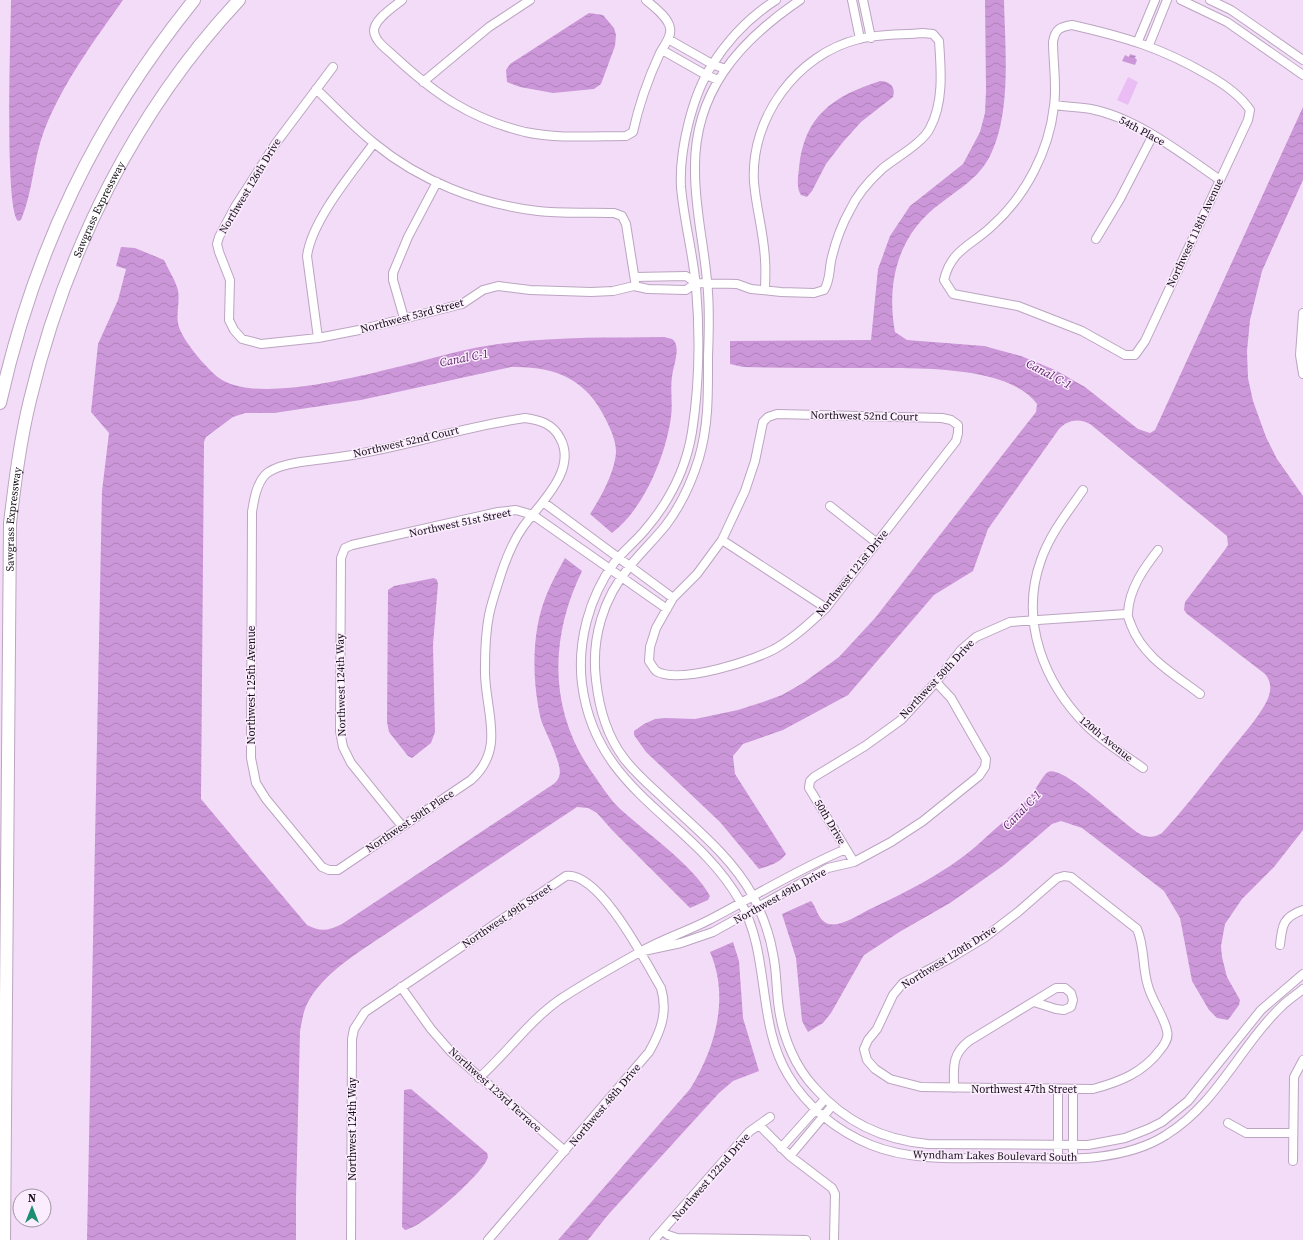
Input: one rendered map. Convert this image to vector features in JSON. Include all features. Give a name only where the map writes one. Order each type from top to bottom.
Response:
[{"type":"highway","points":[[0,403],[17,333],[35,278],[50,239],[76,181],[115,109],[152,54],[194,0]]},
{"type":"highway","name":"Sawgrass Expressway","points":[[4,1240],[10,523],[20,445],[31,394],[49,331],[64,287],[96,211],[130,148],[151,114],[198,48],[239,0]]},
{"type":"street","points":[[402,0],[377,22],[374,31],[378,41],[423,82],[450,102],[470,111],[525,132],[559,136],[626,136],[633,132],[639,103],[662,50],[670,36],[670,28],[666,20],[646,0]]},
{"type":"street","points":[[423,82],[489,28],[530,0]]},
{"type":"street","name":"Wyndham Lakes Boulevard South","points":[[776,0],[751,19],[712,64],[706,75],[691,114],[687,130],[683,151],[681,182],[696,283],[696,374],[691,438],[680,474],[664,505],[643,532],[618,557],[610,569],[591,607],[586,623],[582,647],[582,686],[588,714],[596,736],[618,772],[709,859],[729,883],[741,902],[747,914],[760,957],[767,1014],[775,1047],[788,1076],[824,1117],[842,1130],[870,1144],[896,1153],[929,1158],[1097,1157],[1122,1153],[1143,1147],[1169,1134],[1205,1102],[1283,1004],[1303,989]]},
{"type":"street","name":"Wyndham Lakes Boulevard South","points":[[800,0],[773,18],[751,38],[725,69],[718,80],[700,128],[696,148],[695,169],[696,199],[708,283],[706,430],[699,457],[682,501],[667,524],[622,576],[607,603],[596,642],[594,663],[604,721],[623,757],[643,779],[712,843],[730,863],[752,896],[758,908],[773,953],[778,1007],[784,1031],[793,1055],[801,1070],[825,1100],[847,1118],[874,1132],[908,1142],[1073,1145],[1101,1144],[1125,1138],[1162,1122],[1198,1091],[1261,1010],[1303,974]]},
{"type":"street","points":[[852,0],[860,39]]},
{"type":"street","points":[[765,290],[766,259],[754,181],[754,158],[759,136],[769,112],[783,89],[803,69],[824,54],[860,39],[871,38],[863,0]]},
{"type":"street","points":[[1138,41],[1154,0]]},
{"type":"street","points":[[1054,105],[1054,33],[1061,27],[1072,25],[1149,45],[1167,0]]},
{"type":"street","points":[[1181,0],[1227,22],[1303,75]]},
{"type":"street","points":[[1210,0],[1231,10],[1303,60]]},
{"type":"street","name":"Northwest 53rd Street","points":[[635,277],[686,276],[696,283],[737,284],[751,289],[814,293],[824,290],[829,283],[831,262],[838,238],[850,209],[862,190],[881,170],[918,142],[930,129],[940,93],[939,41],[933,34],[923,33],[871,38]]},
{"type":"street","points":[[668,39],[712,64],[725,69]]},
{"type":"street","name":"Northwest 118th Avenue","points":[[1054,105],[1047,138],[1035,172],[1015,203],[992,226],[960,250],[951,261],[944,280],[953,294],[1018,306],[1082,331],[1125,355],[1135,355],[1145,342],[1248,120],[1250,110],[1244,100],[1217,81],[1183,60],[1149,45]]},
{"type":"street","points":[[662,50],[706,75],[718,80]]},
{"type":"street","name":"Northwest 126th Drive","points":[[242,339],[234,330],[229,320],[230,280],[226,265],[219,252],[217,244],[219,237],[262,162],[333,67]]},
{"type":"street","points":[[316,88],[374,143],[436,182],[462,194],[495,204],[532,210],[614,213],[622,216],[626,224],[635,277],[634,286]]},
{"type":"street","name":"54th Place","points":[[1054,105],[1092,109],[1123,120],[1153,135],[1220,180]]},
{"type":"street","points":[[1096,239],[1120,199],[1153,135]]},
{"type":"street","points":[[318,338],[307,256],[308,242],[341,188],[374,143]]},
{"type":"street","points":[[404,318],[393,280],[393,272],[408,237],[436,182]]},
{"type":"street","name":"Northwest 53rd Street","points":[[242,339],[261,344],[318,338],[359,330],[462,304],[483,290],[498,286],[558,292],[614,291],[634,286],[648,289],[686,290],[696,283]]},
{"type":"street","points":[[1303,313],[1300,355],[1303,374]]},
{"type":"street","name":"Northwest 52nd Court","points":[[722,540],[745,491],[755,461],[762,426],[768,417],[777,414],[942,418],[951,420],[958,426]]},
{"type":"street","name":"Northwest 52nd Court","points":[[265,475],[275,469],[289,464],[345,457],[486,424],[525,418],[539,420],[548,425],[557,433],[564,444],[565,457],[562,473],[543,502]]},
{"type":"street","name":"Northwest 121st Drive","points":[[667,609],[656,628],[650,647],[649,661],[656,670],[669,674],[697,673],[723,668],[777,647],[802,631],[826,608],[956,442],[958,426]]},
{"type":"street","name":"Northwest 125th Avenue","points":[[265,475],[256,491],[252,512],[252,770],[256,783],[266,799],[322,867],[329,870]]},
{"type":"street","name":"120th Avenue","points":[[1083,490],[1059,526],[1040,561],[1034,591],[1033,620],[1043,662],[1061,696],[1089,727],[1143,768]]},
{"type":"street","points":[[533,515],[543,502],[672,598]]},
{"type":"street","points":[[830,506],[877,543]]},
{"type":"street","name":"Northwest 51st Street","points":[[345,548],[352,545],[402,535],[498,512],[516,510],[533,515],[667,609]]},
{"type":"street","name":"Northwest 50th Place","points":[[329,870],[338,870],[471,780],[486,763],[491,751],[492,737],[484,668],[489,615],[505,563],[522,528],[533,515]]},
{"type":"street","points":[[572,542],[580,530]]},
{"type":"street","points":[[667,609],[672,598],[697,574],[722,540],[826,608]]},
{"type":"street","name":"Northwest 124th Way","points":[[345,548],[341,558],[340,731],[343,746],[351,763],[402,826]]},
{"type":"street","points":[[1158,550],[1144,566],[1134,588],[1127,614],[1142,646],[1155,660],[1200,694]]},
{"type":"street","name":"Northwest 50th Drive","points":[[810,781],[814,777],[865,746],[901,720],[936,682],[961,650],[976,637],[1010,622],[1127,614]]},
{"type":"street","name":"Northwest 49th Drive","points":[[640,952],[681,943],[713,932],[828,868],[854,862],[891,842],[923,821],[979,776],[985,767],[986,759],[951,698],[936,682]]},
{"type":"street","name":"50th Drive","points":[[810,781],[809,788],[854,862]]},
{"type":"street","name":"Northwest 49th Drive","points":[[479,1078],[532,1023],[559,1001],[640,952],[708,920],[821,859],[846,849]]},
{"type":"street","name":"Northwest 49th Street","points":[[358,1020],[365,1012],[401,987],[566,876],[574,875],[583,879],[608,903],[640,952]]},
{"type":"street","name":"Northwest 120th Drive","points":[[867,1060],[864,1049],[868,1040],[877,1029],[893,995],[903,983],[949,959],[984,938],[1018,912],[1057,878],[1064,876],[1071,877],[1137,929],[1141,938],[1147,984],[1153,1002],[1167,1029],[1168,1036]]},
{"type":"street","points":[[1280,945],[1282,926],[1286,919],[1303,910]]},
{"type":"street","name":"Northwest 48th Drive","points":[[488,1240],[649,1052],[660,1033],[664,1001],[661,988],[640,952]]},
{"type":"street","name":"Northwest 123rd Terrace","points":[[401,987],[430,1029],[451,1052],[479,1078],[565,1151]]},
{"type":"street","points":[[954,1088],[954,1064],[959,1048],[968,1040],[1034,1002]]},
{"type":"street","name":"Northwest 124th Way","points":[[351,1240],[352,1039],[358,1020]]},
{"type":"street","name":"Northwest 47th Street","points":[[867,1060],[875,1069],[890,1079],[920,1087],[1073,1090],[1099,1087],[1118,1082],[1138,1071],[1155,1056],[1168,1036]]},
{"type":"street","points":[[1293,1161],[1294,1077],[1303,1060]]},
{"type":"street","points":[[1058,1089],[1058,1158]]},
{"type":"street","points":[[1073,1090],[1073,1158]]},
{"type":"street","points":[[781,1148],[825,1100]]},
{"type":"street","points":[[790,1156],[832,1106]]},
{"type":"street","name":"Northwest 122nd Drive","points":[[654,1240],[749,1132],[770,1116]]},
{"type":"street","points":[[1228,1123],[1246,1133],[1293,1133]]},
{"type":"street","points":[[759,1125],[790,1156],[832,1188],[835,1194],[834,1240]]},
{"type":"street","points":[[663,1231],[668,1235],[677,1238],[806,1240]]},
{"type":"shaded area","points":[[1128,77],[1138,82],[1128,105],[1117,100]]},
{"type":"water","points":[[11,0],[123,0],[79,63],[51,114],[40,142],[25,209],[21,220],[18,221],[14,209],[11,185],[9,117]]},
{"type":"water","name":"Canal C-1","points":[[985,0],[1004,0],[1006,81],[1001,122],[996,141],[989,158],[979,172],[926,215],[914,229],[905,244],[898,260],[894,277],[892,295],[895,332],[907,340],[984,346],[1021,356],[1055,370],[1085,387],[1138,429],[1150,433],[1155,430],[1303,107],[1303,180],[1262,271],[1250,320],[1247,351],[1248,378],[1253,401],[1266,437],[1277,459],[1303,496],[1303,830],[1274,867],[1242,899],[1225,924],[1221,946],[1222,957],[1227,977],[1240,1000],[1239,1005],[1228,1020],[1217,1018],[1209,1010],[1192,981],[1180,918],[1164,891],[1082,828],[1061,821],[1052,824],[1004,865],[950,903],[901,931],[864,955],[831,1013],[823,1023],[808,1032],[802,1021],[796,958],[782,914],[811,901],[822,920],[829,924],[839,924],[929,879],[971,850],[1009,817],[1032,794],[1048,772],[1056,772],[1067,777],[1142,835],[1152,837],[1162,833],[1246,731],[1259,714],[1268,698],[1270,686],[1269,680],[1265,674],[1187,614],[1184,610],[1185,602],[1228,545],[1227,536],[1086,422],[1073,421],[1059,429],[988,529],[973,571],[934,595],[848,695],[783,730],[743,744],[733,756],[735,774],[786,854],[777,862],[759,869],[720,822],[646,752],[634,735],[634,731],[655,719],[695,719],[738,710],[782,695],[803,683],[839,657],[875,618],[1036,412],[1037,404],[1022,390],[1002,381],[978,374],[924,369],[743,367],[730,364],[730,341],[871,340],[878,269],[890,236],[910,206],[963,164],[980,132],[985,113],[986,90]]},
{"type":"water","points":[[589,13],[603,15],[614,28],[616,35],[615,46],[601,84],[594,89],[553,93],[520,87],[507,82],[506,70],[510,64]]},
{"type":"water","points":[[1130,54],[1136,56],[1135,58],[1137,60],[1135,65],[1122,61],[1125,55],[1129,57]]},
{"type":"water","points":[[880,81],[887,82],[891,85],[894,90],[893,97],[861,122],[826,164],[812,191],[807,197],[801,195],[798,189],[798,182],[802,150],[807,135],[814,122],[835,101],[863,87]]},
{"type":"water","name":"Canal C-1","points":[[121,247],[135,248],[164,260],[178,291],[178,323],[183,337],[201,360],[219,378],[241,387],[272,389],[307,386],[346,379],[480,347],[503,343],[549,339],[664,337],[672,339],[675,342],[677,351],[671,382],[671,417],[659,464],[652,480],[634,510],[624,523],[612,533],[590,514],[606,485],[615,460],[615,444],[610,428],[598,406],[589,394],[579,385],[568,378],[542,369],[511,367],[361,400],[274,413],[245,413],[233,417],[206,437],[204,442],[201,799],[307,925],[316,929],[324,930],[342,924],[555,783],[558,779],[560,772],[557,757],[541,720],[538,705],[534,658],[535,641],[541,610],[550,586],[565,558],[582,571],[571,597],[563,624],[559,651],[559,677],[562,703],[569,729],[581,754],[613,802],[680,860],[702,884],[710,896],[708,900],[690,908],[597,813],[588,808],[577,807],[341,965],[325,979],[312,995],[304,1010],[300,1031],[296,1240],[87,1240],[102,491],[109,433],[91,412],[98,344],[118,300],[126,269],[116,266]]},
{"type":"water","points":[[434,578],[437,580],[438,584],[433,645],[435,732],[431,743],[412,758],[408,756],[389,732],[387,722],[388,590],[394,586]]},
{"type":"water","points":[[733,942],[739,961],[743,1018],[759,1071],[733,1081],[719,1093],[607,1216],[588,1240],[558,1240],[690,1089],[699,1074],[713,1040],[719,1005],[719,987],[716,969],[710,952]]},
{"type":"water","points":[[411,1089],[487,1153],[488,1157],[476,1175],[451,1199],[425,1220],[405,1230],[402,1227],[404,1090]]}]
